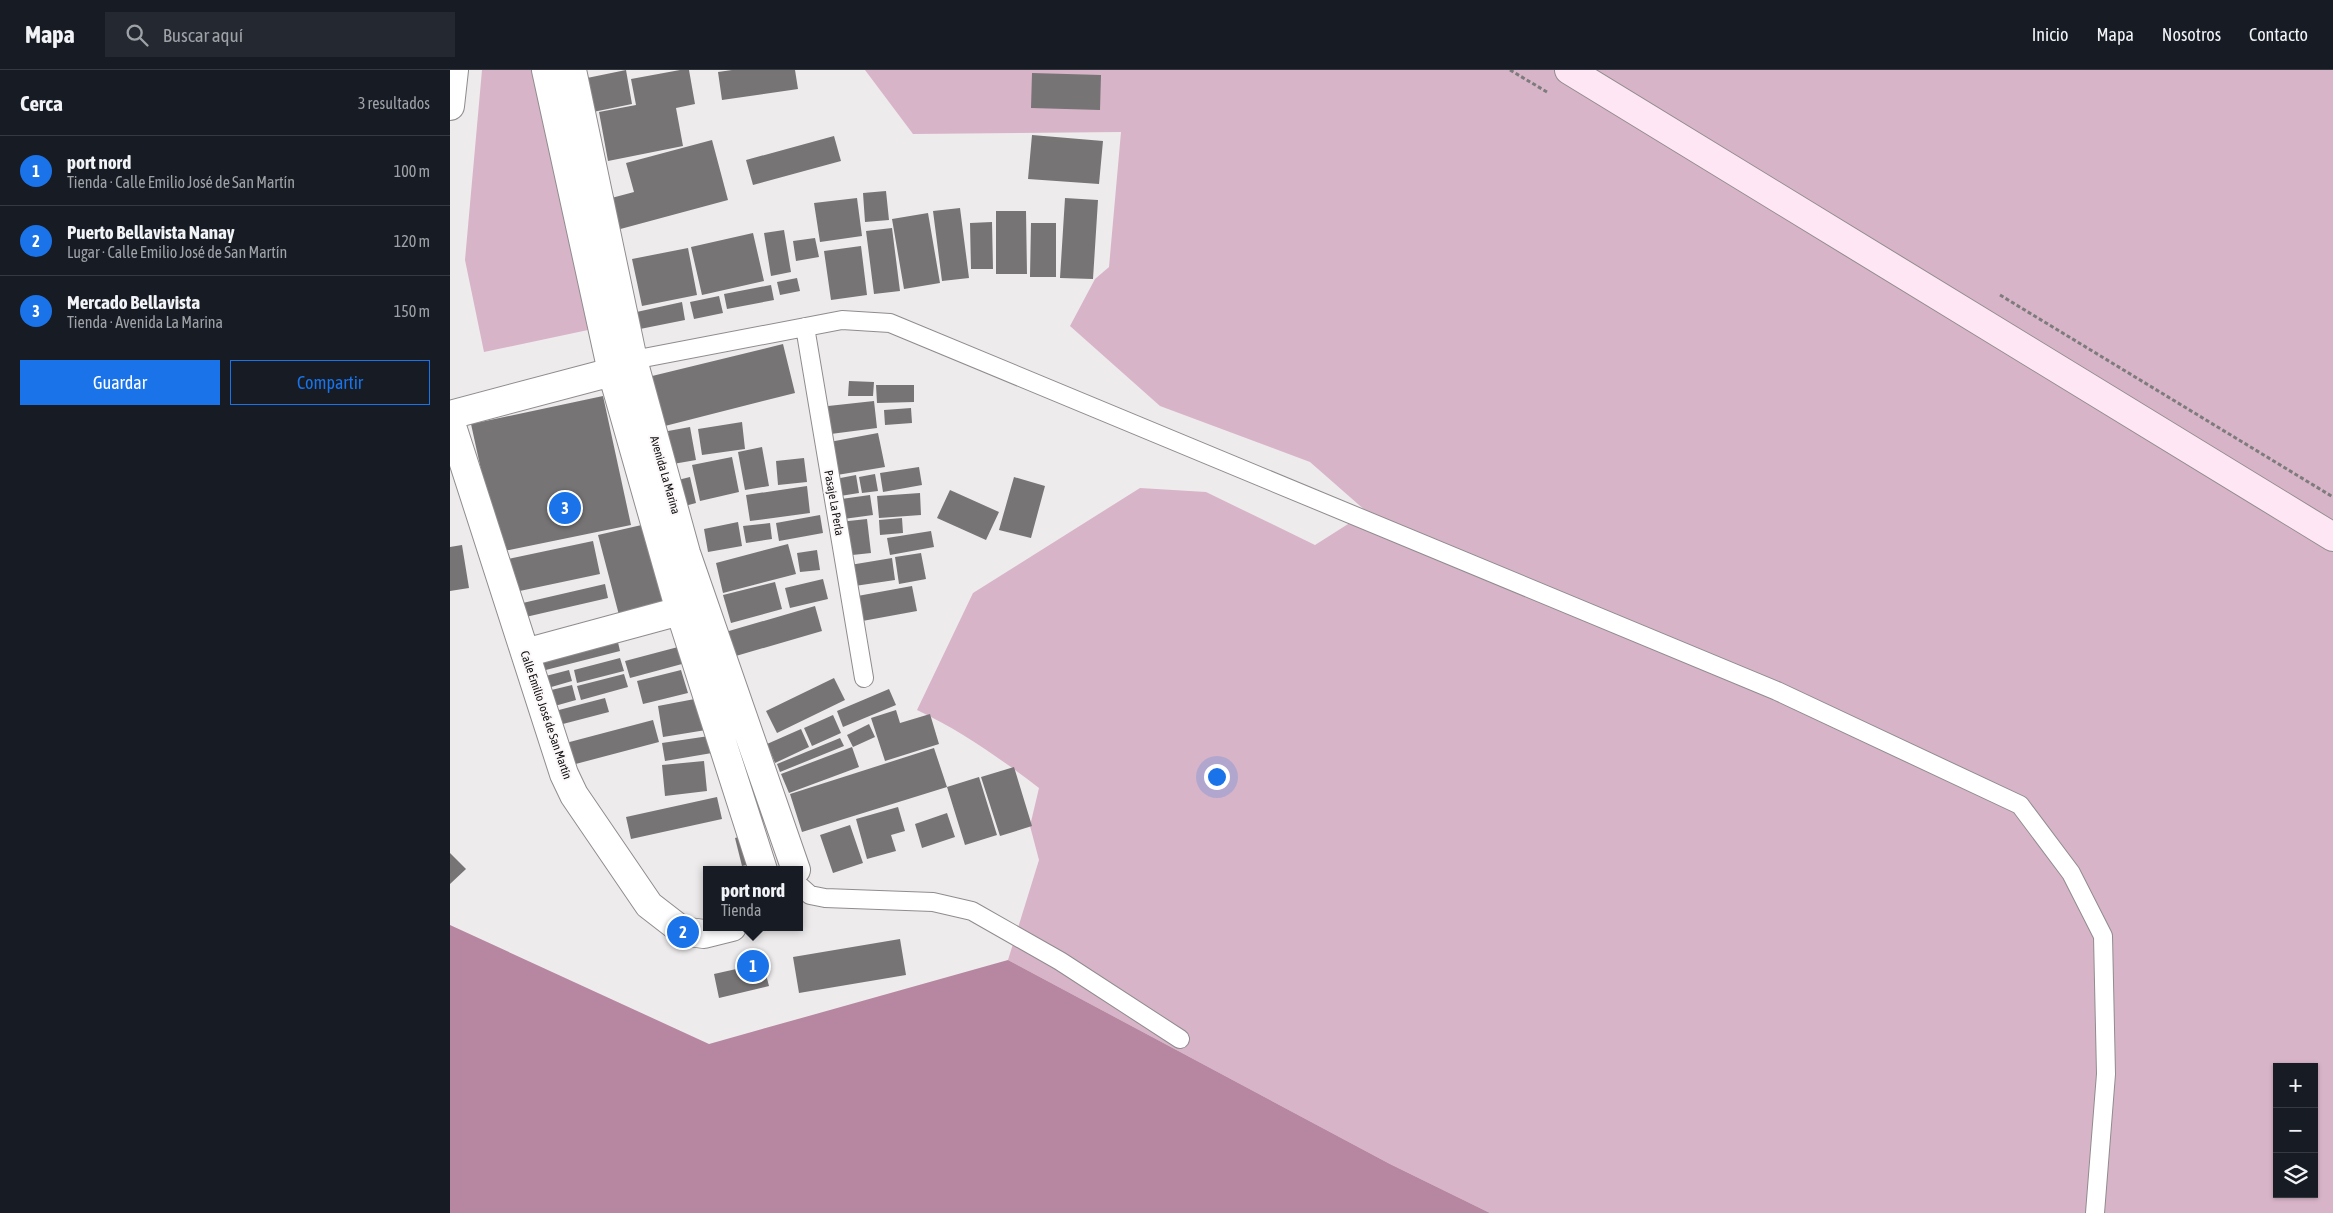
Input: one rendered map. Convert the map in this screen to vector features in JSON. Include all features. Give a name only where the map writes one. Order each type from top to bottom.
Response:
[{"type":"main road","points":[[1569,70],[2333,537]]},
{"type":"street","points":[[450,106],[454,70]]},
{"type":"street","name":"Avenida La Marina","points":[[546,70],[622,366],[680,611],[762,866]]},
{"type":"street","name":"Avenida La Marina","points":[[572,70],[622,366],[794,866]]},
{"type":"street","points":[[450,415],[622,366]]},
{"type":"street","name":"Calle Emilio José de San Martín","points":[[450,420],[564,774],[574,795],[649,905],[680,928],[689,932],[704,934],[716,931]]},
{"type":"street","points":[[525,653],[680,611]]},
{"type":"lane","points":[[622,366],[842,320],[890,323],[1777,691],[2020,806],[2071,873],[2104,936],[2106,1074],[2095,1213]]},
{"type":"lane","name":"Pasaje La Perla","points":[[805,327],[864,678]]},
{"type":"lane","points":[[803,885],[810,895],[825,898],[933,902],[972,911],[1060,961],[1180,1039]]},
{"type":"shaded area","points":[[482,70],[534,70],[588,330],[484,352],[465,260]]},
{"type":"shaded area","points":[[865,70],[2333,70],[2333,1213],[1490,1213],[1390,1164],[1008,960],[1039,860],[1030,826],[1039,788],[980,746],[917,710],[973,593],[1140,488],[1206,492],[1315,545],[1367,512],[1310,462],[1160,406],[1070,326],[1095,279],[1109,267],[1121,132],[913,134]]},
{"type":"shaded area","points":[[450,925],[709,1044],[1008,960],[1390,1164],[1490,1213],[450,1213]]},
{"type":"building","points":[[626,70],[632,104],[593,112],[587,78]]},
{"type":"building","points":[[689,70],[695,104],[676,108],[683,146],[608,161],[599,112],[636,105],[631,79]]},
{"type":"building","points":[[732,70],[795,70],[798,89],[722,100],[718,72]]},
{"type":"building","points":[[1032,73],[1101,75],[1100,110],[1031,108]]},
{"type":"building","points":[[1032,135],[1103,141],[1099,184],[1028,179]]},
{"type":"building","points":[[834,136],[841,161],[753,185],[746,160]]},
{"type":"building","points":[[712,140],[728,200],[613,231],[604,200],[634,192],[626,163]]},
{"type":"building","points":[[886,191],[889,220],[865,222],[863,193]]},
{"type":"building","points":[[857,198],[862,236],[820,242],[814,203]]},
{"type":"building","points":[[1065,198],[1098,200],[1093,279],[1060,278]]},
{"type":"building","points":[[960,208],[969,278],[942,281],[933,211]]},
{"type":"building","points":[[996,211],[1026,211],[1027,274],[996,274]]},
{"type":"building","points":[[928,213],[940,283],[904,289],[892,219]]},
{"type":"building","points":[[992,222],[993,269],[971,269],[970,223]]},
{"type":"building","points":[[1031,223],[1056,223],[1056,277],[1030,277]]},
{"type":"building","points":[[892,228],[900,291],[874,294],[866,231]]},
{"type":"building","points":[[784,230],[791,272],[771,276],[764,233]]},
{"type":"building","points":[[753,233],[764,281],[702,295],[691,247]]},
{"type":"building","points":[[815,238],[819,257],[796,261],[793,241]]},
{"type":"building","points":[[861,246],[867,295],[831,300],[824,251]]},
{"type":"building","points":[[688,248],[697,295],[642,306],[632,259]]},
{"type":"building","points":[[797,278],[800,291],[780,295],[777,282]]},
{"type":"building","points":[[771,285],[774,300],[727,309],[724,294]]},
{"type":"building","points":[[719,296],[723,313],[694,319],[690,302]]},
{"type":"building","points":[[682,302],[685,320],[635,330],[632,313]]},
{"type":"building","points":[[783,344],[795,393],[661,427],[648,377]]},
{"type":"building","points":[[849,381],[874,382],[873,396],[848,396]]},
{"type":"building","points":[[876,385],[914,385],[914,402],[877,403]]},
{"type":"building","points":[[603,396],[631,525],[499,552],[471,424]]},
{"type":"building","points":[[874,401],[877,428],[823,435],[819,407]]},
{"type":"building","points":[[911,408],[912,423],[885,425],[884,410]]},
{"type":"building","points":[[742,422],[745,449],[702,455],[698,429]]},
{"type":"building","points":[[690,427],[696,460],[673,464],[668,431]]},
{"type":"building","points":[[878,433],[885,467],[831,476],[824,443]]},
{"type":"building","points":[[762,447],[769,486],[745,490],[738,452]]},
{"type":"building","points":[[732,457],[739,492],[700,501],[692,465]]},
{"type":"building","points":[[804,458],[807,482],[778,485],[776,461]]},
{"type":"building","points":[[919,467],[922,485],[883,492],[880,473]]},
{"type":"building","points":[[875,474],[878,491],[862,493],[859,477]]},
{"type":"building","points":[[856,475],[859,493],[834,497],[830,480]]},
{"type":"building","points":[[690,477],[696,503],[681,507],[674,481]]},
{"type":"building","points":[[1014,477],[1045,486],[1031,538],[999,530]]},
{"type":"building","points":[[807,486],[810,513],[750,521],[746,495]]},
{"type":"building","points":[[950,490],[999,512],[986,540],[937,518]]},
{"type":"building","points":[[920,493],[921,515],[879,518],[877,496]]},
{"type":"building","points":[[870,495],[873,515],[836,520],[834,500]]},
{"type":"building","points":[[820,515],[823,533],[779,541],[776,523]]},
{"type":"building","points":[[902,518],[903,533],[880,535],[879,520]]},
{"type":"building","points":[[867,519],[871,553],[843,556],[839,522]]},
{"type":"building","points":[[738,522],[742,546],[708,552],[704,529]]},
{"type":"building","points":[[770,523],[772,539],[746,543],[743,526]]},
{"type":"building","points":[[646,524],[666,603],[619,615],[598,535]]},
{"type":"building","points":[[931,531],[934,547],[890,555],[887,538]]},
{"type":"building","points":[[593,541],[600,574],[515,592],[508,559]]},
{"type":"building","points":[[788,544],[796,574],[723,593],[716,563]]},
{"type":"building","points":[[462,545],[469,588],[450,591],[450,547]]},
{"type":"building","points":[[817,550],[820,570],[800,572],[797,553]]},
{"type":"building","points":[[921,553],[926,579],[899,584],[895,557]]},
{"type":"building","points":[[892,558],[895,580],[848,587],[844,566]]},
{"type":"building","points":[[823,579],[828,599],[790,608],[785,588]]},
{"type":"building","points":[[775,582],[782,609],[731,623],[723,595]]},
{"type":"building","points":[[605,584],[608,598],[517,619],[514,605]]},
{"type":"building","points":[[912,586],[917,611],[857,622],[852,597]]},
{"type":"building","points":[[815,606],[822,631],[729,658],[722,633]]},
{"type":"building","points":[[617,638],[620,651],[534,673],[531,660]]},
{"type":"building","points":[[678,647],[682,664],[630,678],[625,661]]},
{"type":"building","points":[[620,658],[624,671],[577,683],[574,670]]},
{"type":"building","points":[[569,670],[572,681],[541,690],[538,678]]},
{"type":"building","points":[[681,670],[688,693],[643,704],[637,681]]},
{"type":"building","points":[[624,674],[628,687],[581,700],[577,686]]},
{"type":"building","points":[[834,678],[845,700],[777,733],[766,711]]},
{"type":"building","points":[[572,685],[576,700],[544,709],[539,693]]},
{"type":"building","points":[[889,689],[896,705],[843,727],[837,711]]},
{"type":"building","points":[[605,698],[609,712],[559,725],[555,711]]},
{"type":"building","points":[[700,698],[706,730],[663,737],[658,706]]},
{"type":"building","points":[[896,710],[900,723],[930,714],[939,744],[885,761],[871,718]]},
{"type":"building","points":[[833,715],[841,733],[812,746],[804,728]]},
{"type":"building","points":[[653,720],[659,742],[568,766],[562,744]]},
{"type":"building","points":[[869,724],[875,737],[853,747],[847,735]]},
{"type":"building","points":[[801,729],[809,747],[775,763],[767,744]]},
{"type":"building","points":[[709,736],[712,753],[665,761],[662,743]]},
{"type":"building","points":[[840,738],[844,746],[780,772],[777,764]]},
{"type":"building","points":[[852,747],[859,767],[789,793],[781,774]]},
{"type":"building","points":[[934,748],[947,787],[802,832],[790,794]]},
{"type":"building","points":[[704,761],[707,791],[665,796],[662,765]]},
{"type":"building","points":[[1014,767],[1032,826],[1000,836],[981,777]]},
{"type":"building","points":[[979,777],[997,835],[965,845],[947,787]]},
{"type":"building","points":[[717,797],[722,819],[631,839],[626,817]]},
{"type":"building","points":[[898,807],[905,831],[891,835],[896,851],[867,859],[856,819]]},
{"type":"building","points":[[947,813],[955,837],[922,848],[915,824]]},
{"type":"building","points":[[850,825],[863,863],[833,873],[820,835]]},
{"type":"building","points":[[749,834],[756,863],[742,866],[735,838]]},
{"type":"building","points":[[450,853],[466,869],[450,884]]},
{"type":"building","points":[[900,939],[906,975],[799,993],[793,957]]},
{"type":"building","points":[[763,963],[769,986],[719,998],[714,974]]},
{"type":"place","name":"Mercado Bellavista","points":[[565,508]]},
{"type":"place","name":"Puerto Bellavista Nanay","points":[[683,932]]},
{"type":"place","name":"port nord","points":[[753,966]]}]
